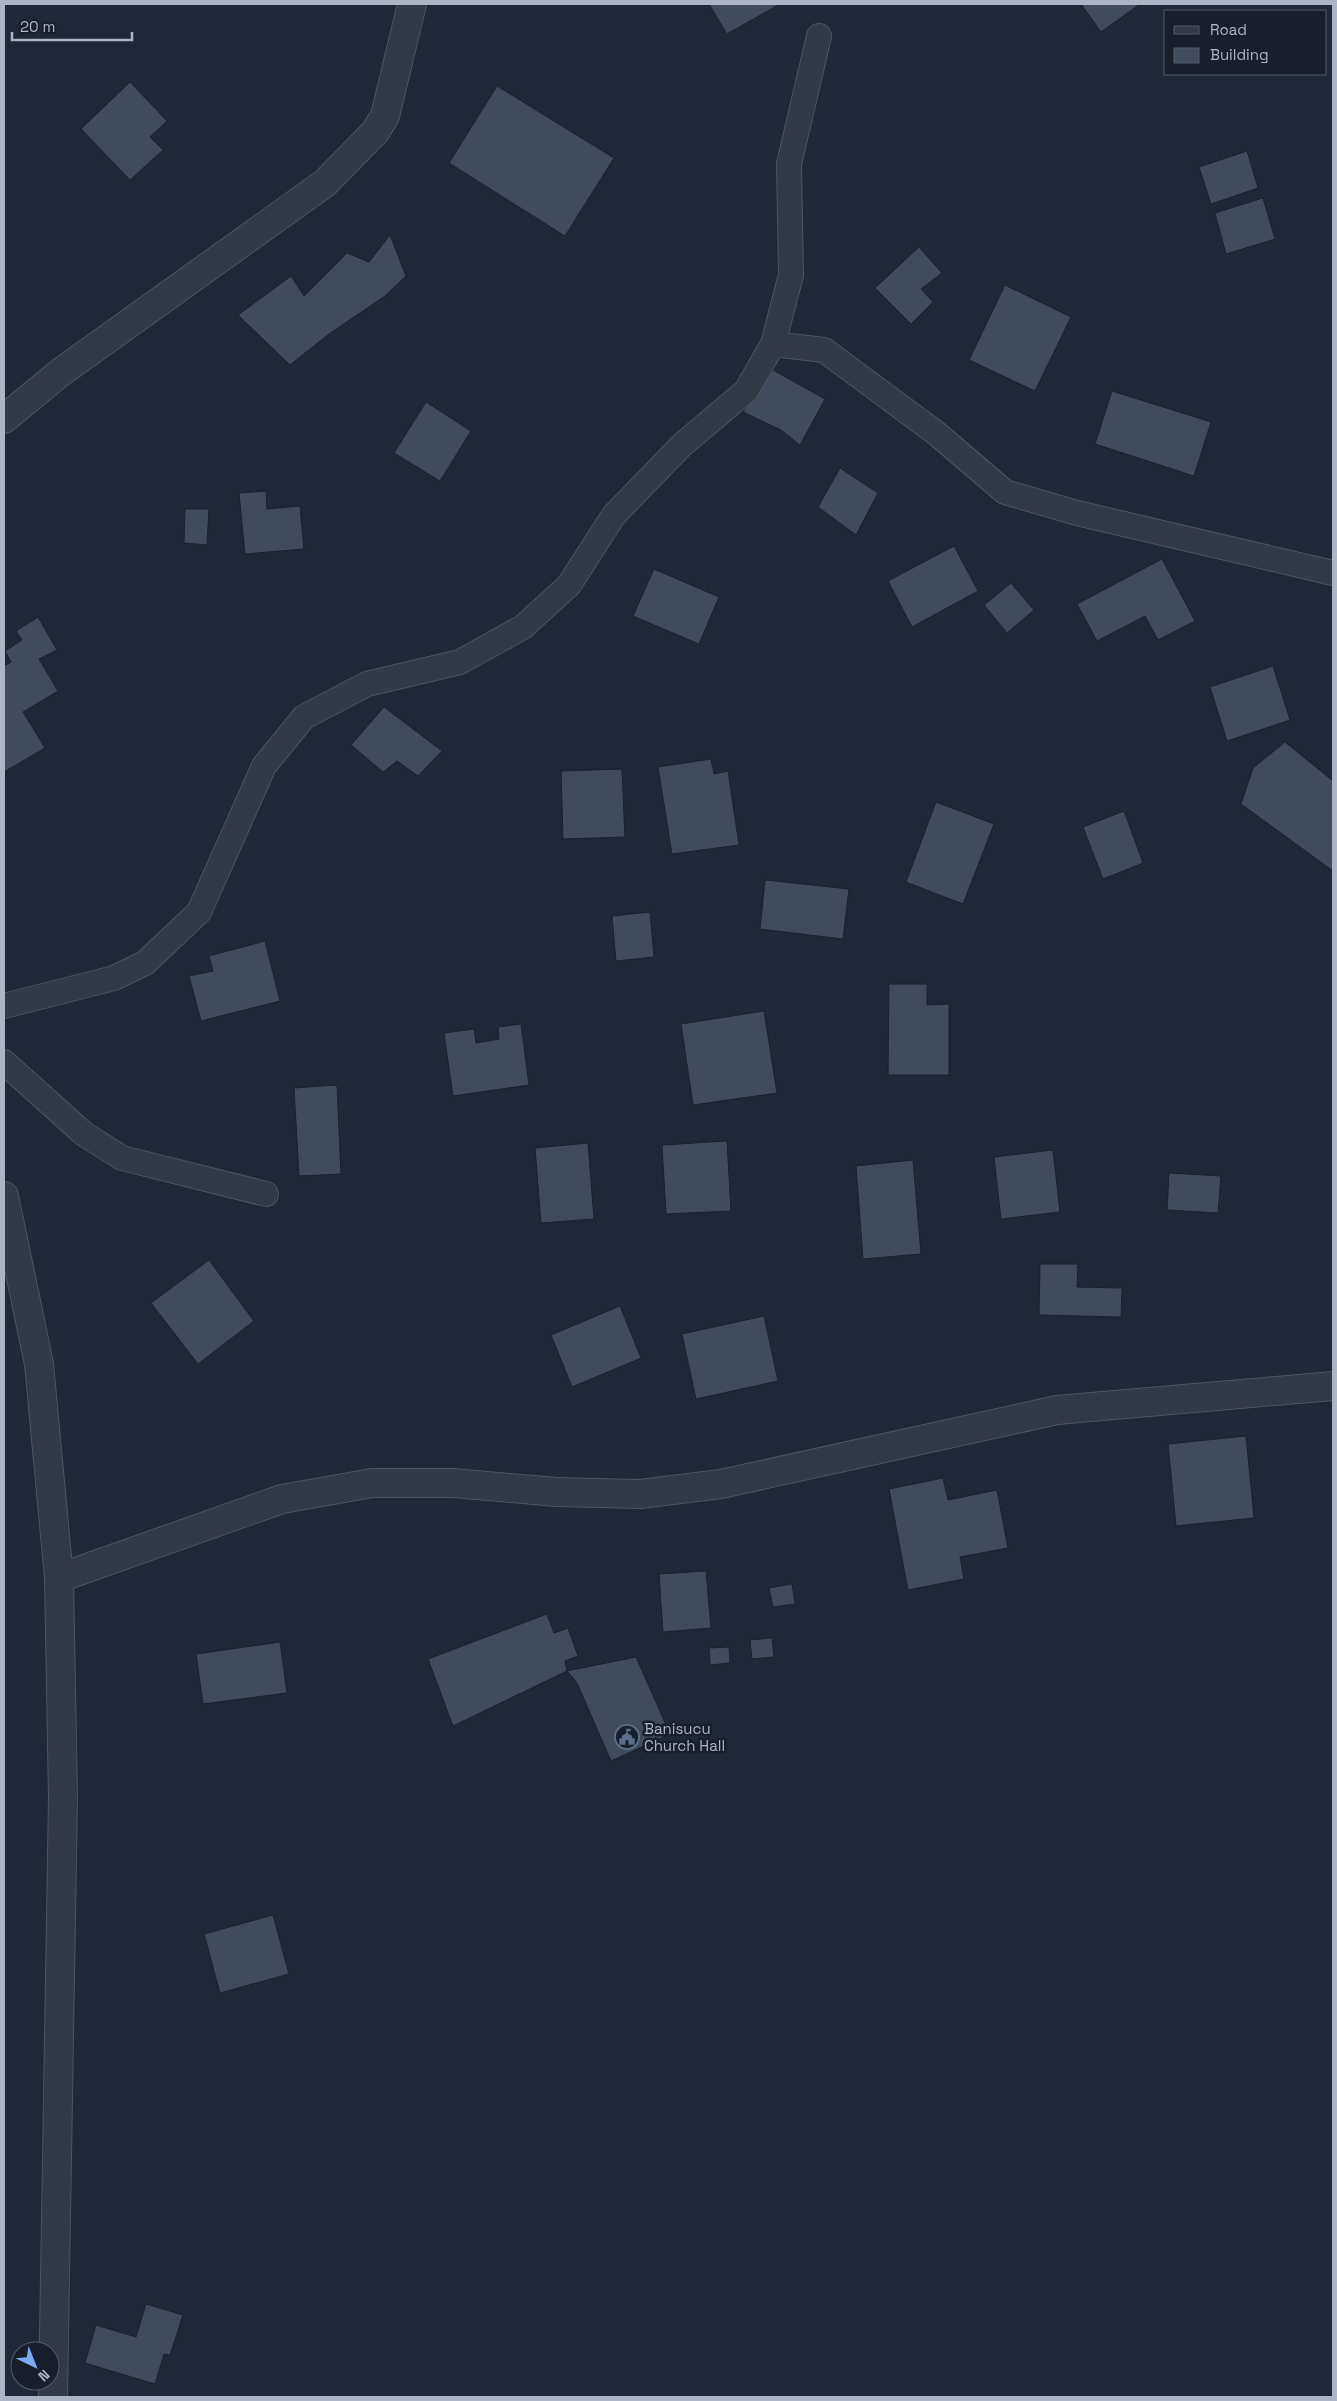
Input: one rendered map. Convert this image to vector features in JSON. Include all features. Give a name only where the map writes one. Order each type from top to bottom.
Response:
[{"type":"street","points":[[4,419],[61,372],[325,183],[346,162],[375,132],[385,116],[412,4]]},
{"type":"street","points":[[4,1196],[39,1364],[59,1578],[63,1797],[52,2397]]},
{"type":"street","points":[[59,1578],[282,1499],[372,1483],[453,1482],[557,1492],[640,1494],[721,1484],[1057,1410],[1333,1386]]},
{"type":"lane","points":[[4,1006],[114,978],[145,963],[199,912],[264,766],[304,717],[368,684],[460,662],[523,627],[569,585],[614,515],[682,445],[746,390],[773,344],[790,275],[789,164],[819,36]]},
{"type":"lane","points":[[773,344],[824,350],[936,433],[1005,492],[1078,513],[1333,573]]},
{"type":"lane","points":[[4,1062],[84,1134],[122,1158],[266,1194]]},
{"type":"building","points":[[709,4],[780,4],[727,34]]},
{"type":"building","points":[[1081,4],[1140,4],[1101,32]]},
{"type":"building","points":[[130,82],[167,121],[150,137],[163,150],[130,180],[81,129]]},
{"type":"building","points":[[497,86],[614,158],[565,236],[449,163]]},
{"type":"building","points":[[1247,151],[1258,188],[1211,204],[1199,167]]},
{"type":"building","points":[[1263,198],[1275,239],[1226,254],[1215,213]]},
{"type":"building","points":[[390,235],[406,276],[385,296],[329,334],[290,365],[238,315],[291,276],[304,296],[347,253],[369,262]]},
{"type":"building","points":[[919,247],[942,273],[921,289],[933,302],[911,324],[875,288]]},
{"type":"building","points":[[1005,285],[1071,317],[1035,391],[969,360]]},
{"type":"building","points":[[773,370],[825,399],[800,445],[781,430],[743,412]]},
{"type":"building","points":[[1112,391],[1211,422],[1194,476],[1095,444]]},
{"type":"building","points":[[426,402],[471,431],[440,481],[394,453]]},
{"type":"building","points":[[840,468],[878,493],[856,535],[818,507]]},
{"type":"building","points":[[266,491],[267,509],[300,506],[304,549],[245,554],[239,493]]},
{"type":"building","points":[[185,509],[209,509],[207,545],[184,543]]},
{"type":"building","points":[[954,546],[978,591],[912,627],[888,581]]},
{"type":"building","points":[[1162,559],[1195,621],[1158,640],[1145,616],[1097,641],[1077,604]]},
{"type":"building","points":[[654,569],[719,597],[699,644],[633,616]]},
{"type":"building","points":[[1011,583],[1034,610],[1007,633],[984,605]]},
{"type":"building","points":[[38,617],[57,650],[39,659],[58,691],[23,712],[45,748],[4,772],[4,666],[11,662],[5,651],[22,640],[16,631]]},
{"type":"building","points":[[1273,666],[1290,720],[1227,741],[1210,687]]},
{"type":"building","points":[[384,707],[442,751],[418,776],[397,761],[383,772],[351,745]]},
{"type":"building","points":[[1285,742],[1333,781],[1333,871],[1241,804],[1253,768]]},
{"type":"building","points":[[711,759],[714,774],[728,771],[739,845],[672,854],[658,767]]},
{"type":"building","points":[[622,769],[625,837],[563,839],[561,771]]},
{"type":"building","points":[[936,802],[994,824],[963,904],[906,882]]},
{"type":"building","points":[[1124,811],[1143,863],[1103,879],[1083,827]]},
{"type":"building","points":[[765,880],[849,889],[843,939],[760,929]]},
{"type":"building","points":[[650,912],[654,957],[616,961],[612,916]]},
{"type":"building","points":[[265,941],[280,1001],[201,1021],[189,976],[213,971],[209,956]]},
{"type":"building","points":[[889,984],[927,984],[927,1005],[949,1004],[949,1075],[888,1075]]},
{"type":"building","points":[[764,1011],[777,1093],[693,1105],[681,1024]]},
{"type":"building","points":[[521,1024],[529,1085],[453,1096],[444,1033],[474,1029],[476,1043],[499,1039],[498,1027]]},
{"type":"building","points":[[337,1085],[341,1174],[299,1176],[294,1088]]},
{"type":"building","points":[[727,1141],[731,1211],[666,1214],[662,1145]]},
{"type":"building","points":[[588,1143],[594,1219],[541,1223],[535,1148]]},
{"type":"building","points":[[1053,1150],[1060,1212],[1001,1219],[994,1157]]},
{"type":"building","points":[[913,1160],[921,1254],[863,1259],[856,1166]]},
{"type":"building","points":[[1169,1173],[1221,1176],[1218,1213],[1167,1210]]},
{"type":"building","points":[[209,1260],[254,1321],[198,1364],[151,1303]]},
{"type":"building","points":[[1040,1264],[1078,1264],[1077,1287],[1122,1288],[1121,1317],[1039,1315]]},
{"type":"building","points":[[620,1306],[641,1358],[572,1387],[551,1335]]},
{"type":"building","points":[[764,1316],[778,1381],[696,1399],[682,1334]]},
{"type":"building","points":[[1246,1436],[1254,1518],[1176,1526],[1168,1444]]},
{"type":"building","points":[[943,1478],[948,1500],[997,1490],[1008,1548],[960,1557],[964,1579],[908,1590],[889,1489]]},
{"type":"building","points":[[706,1571],[711,1628],[663,1632],[659,1574]]},
{"type":"building","points":[[792,1584],[795,1604],[773,1607],[769,1588]]},
{"type":"building","points":[[547,1614],[554,1633],[568,1628],[578,1656],[565,1661],[567,1671],[453,1726],[428,1659]]},
{"type":"building","points":[[772,1638],[774,1657],[752,1659],[750,1640]]},
{"type":"building","points":[[280,1642],[287,1693],[203,1704],[196,1654]]},
{"type":"building","points":[[729,1647],[730,1663],[710,1665],[709,1648]]},
{"type":"building","points":[[636,1657],[670,1734],[611,1761],[577,1683],[567,1671]]},
{"type":"building","points":[[273,1915],[289,1974],[220,1993],[204,1934]]},
{"type":"building","points":[[146,2304],[183,2315],[170,2355],[164,2354],[155,2384],[85,2363],[96,2325],[136,2337]]},
{"type":"place","name":"Banisucu Church Hall","points":[[627,1737]]}]
